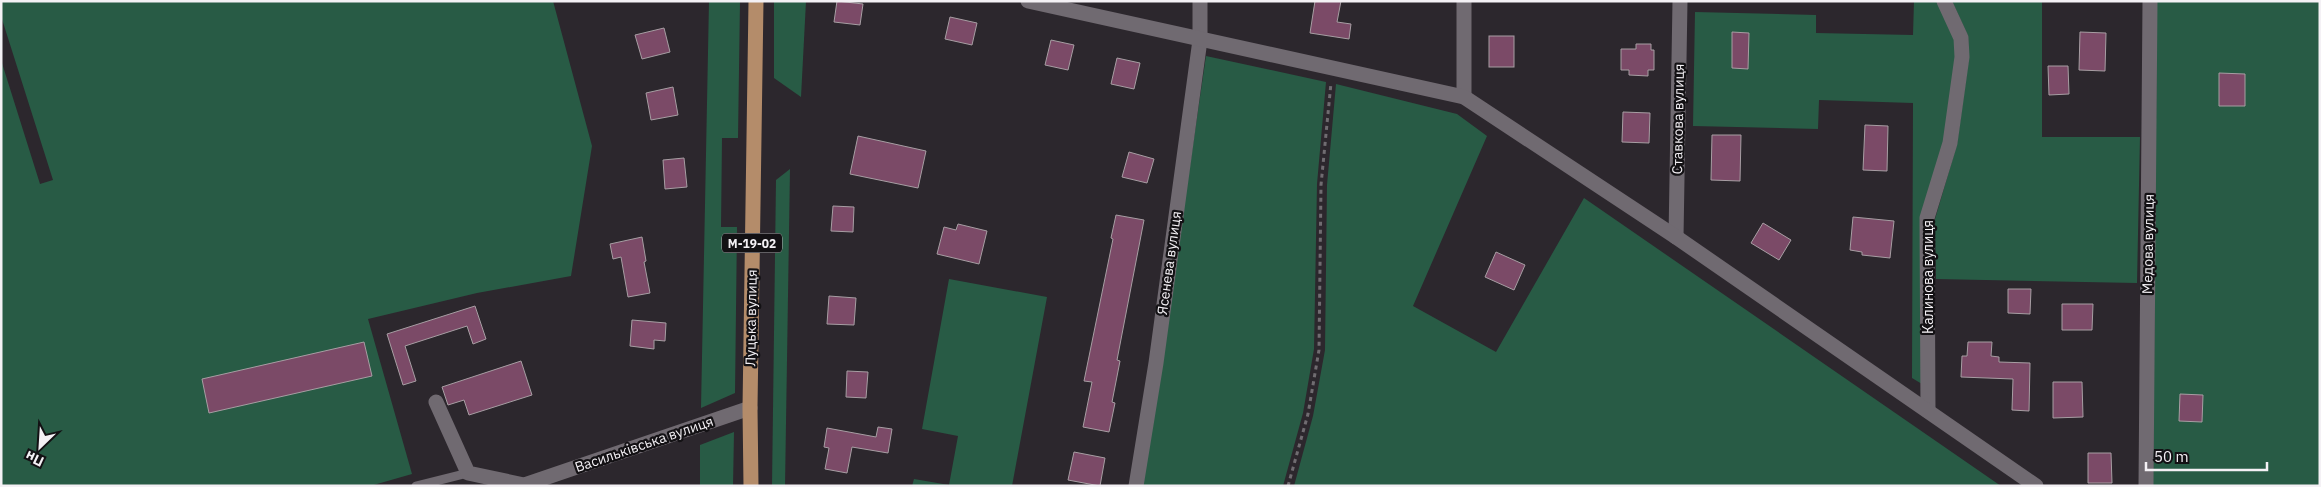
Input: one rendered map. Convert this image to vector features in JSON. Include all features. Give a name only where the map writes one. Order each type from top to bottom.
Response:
[{"type":"main road","name":"Луцька вулиця","points":[[752,485],[750,408],[756,1]]},
{"type":"street","points":[[1028,1],[1464,97],[1676,237],[2036,486]]},
{"type":"street","name":"Ясенева вулиця","points":[[1136,486],[1156,363],[1200,40],[1200,1]]},
{"type":"street","points":[[1464,1],[1464,97]]},
{"type":"street","name":"Ставкова вулиця","points":[[1676,237],[1680,1]]},
{"type":"street","name":"Калинова вулиця","points":[[1928,411],[1927,218],[1950,143],[1962,57],[1961,38],[1944,1]]},
{"type":"street","name":"Медова вулиця","points":[[2146,486],[2150,1]]},
{"type":"street","points":[[436,402],[468,473]]},
{"type":"street","name":"Васильківська вулиця","points":[[468,473],[524,484],[750,408]]},
{"type":"lane","points":[[416,486],[468,473]]},
{"type":"path","points":[[1288,486],[1308,414],[1319,350],[1322,185],[1332,67]]},
{"type":"green space","points":[[1,1],[553,1],[592,146],[571,276],[477,293],[368,319],[412,474],[370,486],[1,486],[1,60],[40,184],[53,180],[1,16]]},
{"type":"green space","points":[[709,1],[740,1],[738,138],[722,138],[721,227],[737,227],[735,393],[701,408]]},
{"type":"green space","points":[[774,1],[806,1],[801,97],[774,78]]},
{"type":"green space","points":[[1914,1],[1938,1],[1955,39],[1956,56],[1944,141],[1922,218],[1922,384],[1912,378],[1913,103],[1819,100],[1818,129],[1693,126],[1695,12],[1816,15],[1816,33],[1913,35]]},
{"type":"green space","points":[[1952,1],[2042,1],[2042,137],[2140,137],[2137,283],[1936,279],[1935,219],[1957,144],[1969,57],[1968,36]]},
{"type":"green space","points":[[2157,1],[2320,1],[2320,486],[2153,486]]},
{"type":"green space","points":[[1206,56],[1326,82],[1317,184],[1314,349],[1303,413],[1283,486],[1143,486]]},
{"type":"green space","points":[[1336,84],[1457,114],[1487,136],[1413,306],[1496,352],[1584,198],[2001,486],[1294,486],[1313,416],[1325,350],[1327,185]]},
{"type":"green space","points":[[790,169],[785,486],[772,486],[776,180]]},
{"type":"green space","points":[[949,279],[1047,297],[1012,486],[912,486],[914,479],[949,485],[958,436],[922,429]]},
{"type":"green space","points":[[734,432],[733,486],[700,486],[700,445]]},
{"type":"building","points":[[837,1],[863,4],[860,25],[834,22]]},
{"type":"building","points":[[1315,1],[1341,1],[1337,22],[1351,24],[1349,39],[1310,33]]},
{"type":"building","points":[[950,17],[977,23],[972,45],[945,39]]},
{"type":"building","points":[[664,28],[670,52],[642,59],[635,35]]},
{"type":"building","points":[[1732,32],[1749,33],[1748,69],[1732,68]]},
{"type":"building","points":[[2080,32],[2106,33],[2105,71],[2079,70]]},
{"type":"building","points":[[1489,36],[1514,36],[1514,67],[1489,67]]},
{"type":"building","points":[[1051,40],[1074,45],[1068,70],[1045,65]]},
{"type":"building","points":[[1636,44],[1651,44],[1651,50],[1654,50],[1654,70],[1648,70],[1648,76],[1629,75],[1629,70],[1621,70],[1621,49],[1636,49]]},
{"type":"building","points":[[1117,58],[1140,63],[1134,89],[1111,84]]},
{"type":"building","points":[[2048,66],[2068,66],[2069,94],[2049,95]]},
{"type":"building","points":[[2219,73],[2245,74],[2245,106],[2219,106]]},
{"type":"building","points":[[673,87],[678,115],[651,120],[646,93]]},
{"type":"building","points":[[1623,112],[1650,113],[1649,143],[1622,142]]},
{"type":"building","points":[[1865,125],[1888,126],[1887,171],[1863,170]]},
{"type":"building","points":[[1712,135],[1741,135],[1740,181],[1711,180]]},
{"type":"building","points":[[858,136],[926,151],[918,188],[850,174]]},
{"type":"building","points":[[1129,152],[1154,159],[1147,183],[1122,177]]},
{"type":"building","points":[[684,158],[687,187],[665,189],[663,160]]},
{"type":"building","points":[[833,206],[854,207],[853,232],[831,231]]},
{"type":"building","points":[[1116,215],[1144,220],[1117,360],[1120,361],[1112,402],[1115,403],[1109,432],[1083,427],[1092,382],[1084,381],[1113,239],[1111,238]]},
{"type":"building","points":[[1853,217],[1894,221],[1890,258],[1862,255],[1862,252],[1850,250]]},
{"type":"building","points":[[1763,223],[1791,240],[1779,260],[1751,243]]},
{"type":"building","points":[[958,224],[987,231],[979,264],[937,254],[944,227],[956,230]]},
{"type":"building","points":[[642,237],[646,261],[644,262],[650,293],[628,297],[621,257],[613,259],[610,244]]},
{"type":"building","points":[[1496,252],[1525,265],[1514,290],[1485,277]]},
{"type":"building","points":[[2008,289],[2031,289],[2030,314],[2008,313]]},
{"type":"building","points":[[829,296],[856,298],[854,325],[827,324]]},
{"type":"building","points":[[2062,304],[2093,304],[2092,330],[2062,330]]},
{"type":"building","points":[[475,306],[486,339],[473,344],[467,326],[405,346],[416,381],[403,385],[387,334]]},
{"type":"building","points":[[632,320],[666,323],[665,341],[654,340],[654,349],[630,346]]},
{"type":"building","points":[[364,342],[372,376],[209,413],[202,379]]},
{"type":"building","points":[[1968,342],[1992,342],[1991,356],[1999,357],[1999,362],[2030,363],[2029,411],[2012,410],[2013,379],[1961,377],[1962,356],[1967,356]]},
{"type":"building","points":[[521,361],[532,395],[469,415],[464,400],[448,405],[442,387]]},
{"type":"building","points":[[847,371],[868,372],[866,398],[846,397]]},
{"type":"building","points":[[2053,382],[2082,382],[2083,417],[2053,418]]},
{"type":"building","points":[[2180,394],[2203,395],[2202,422],[2179,421]]},
{"type":"building","points":[[878,427],[892,429],[888,453],[852,447],[847,473],[825,469],[829,448],[824,447],[827,428],[876,437]]},
{"type":"building","points":[[1074,452],[1105,458],[1100,486],[1068,480]]},
{"type":"building","points":[[2088,453],[2111,453],[2112,483],[2088,483]]}]
